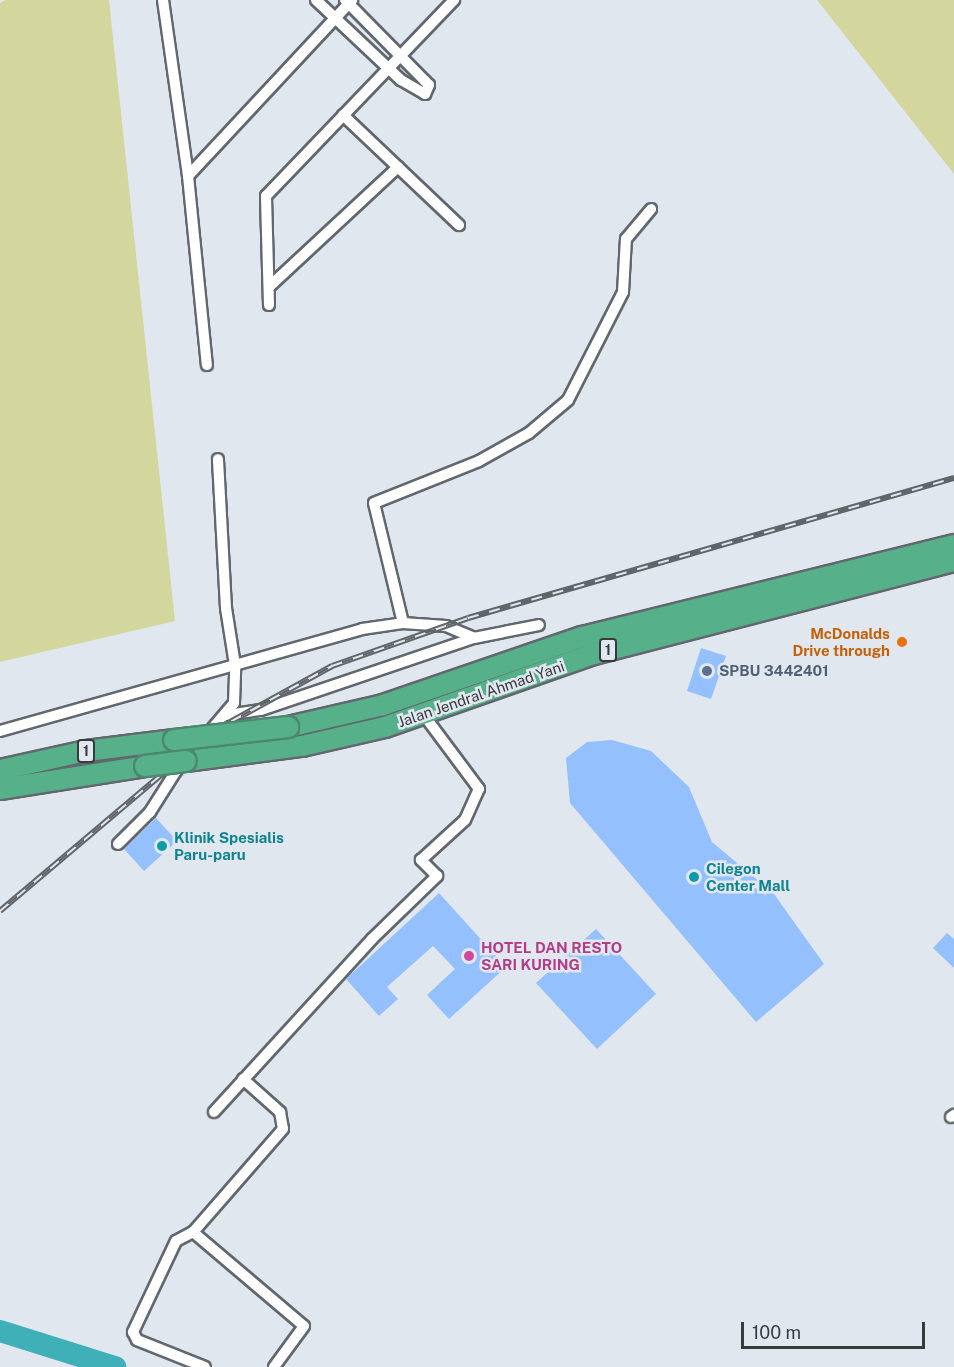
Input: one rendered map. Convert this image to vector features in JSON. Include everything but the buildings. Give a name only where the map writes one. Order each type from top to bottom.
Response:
[{"type":"highway","name":"Jalan Jendral Ahmad Yani","points":[[0,770],[86,751],[288,727],[383,705],[582,637],[954,545]]},
{"type":"highway","name":"Jalan Jendral Ahmad Yani","points":[[0,789],[340,738],[423,714],[594,654],[954,561]]},
{"type":"street","points":[[163,0],[188,176],[207,365]]},
{"type":"street","points":[[188,176],[334,18],[349,1],[429,85],[425,94],[389,68],[334,18],[316,0]]},
{"type":"street","points":[[269,305],[266,196],[454,0]]},
{"type":"street","points":[[343,115],[459,225]]},
{"type":"street","points":[[270,286],[398,167]]},
{"type":"street","points":[[403,623],[374,503],[479,461],[529,433],[568,400],[623,292],[626,239],[651,209]]},
{"type":"street","points":[[118,844],[150,812],[176,771],[228,715],[236,693],[235,665],[226,608],[218,459]]},
{"type":"street","points":[[0,731],[362,629],[403,623],[446,626],[474,638]]},
{"type":"street","points":[[228,715],[261,710],[474,638],[539,625]]},
{"type":"street","points":[[214,1112],[437,876],[421,860],[465,820],[475,804],[479,789],[423,714]]},
{"type":"street","points":[[205,1367],[137,1340],[133,1332],[176,1241],[193,1232],[283,1129],[280,1112],[243,1079]]},
{"type":"street","points":[[193,1232],[303,1326],[274,1367]]},
{"type":"green space","points":[[5,0],[109,0],[175,621],[0,662],[0,3]]},
{"type":"green space","points":[[817,0],[954,0],[954,174]]},
{"type":"waterway","points":[[0,1331],[115,1367]]},
{"type":"railway","points":[[0,911],[212,732],[332,666],[468,618],[954,478]]},
{"type":"place","name":"McDonalds Drive through","points":[[902,642]]},
{"type":"place","name":"SPBU 3442401","points":[[707,671]]},
{"type":"place","name":"Klinik Spesialis Paru-paru","points":[[162,846]]},
{"type":"place","name":"Cilegon Center Mall","points":[[694,877]]},
{"type":"place","name":"HOTEL DAN RESTO SARI KURING","points":[[469,956]]}]
